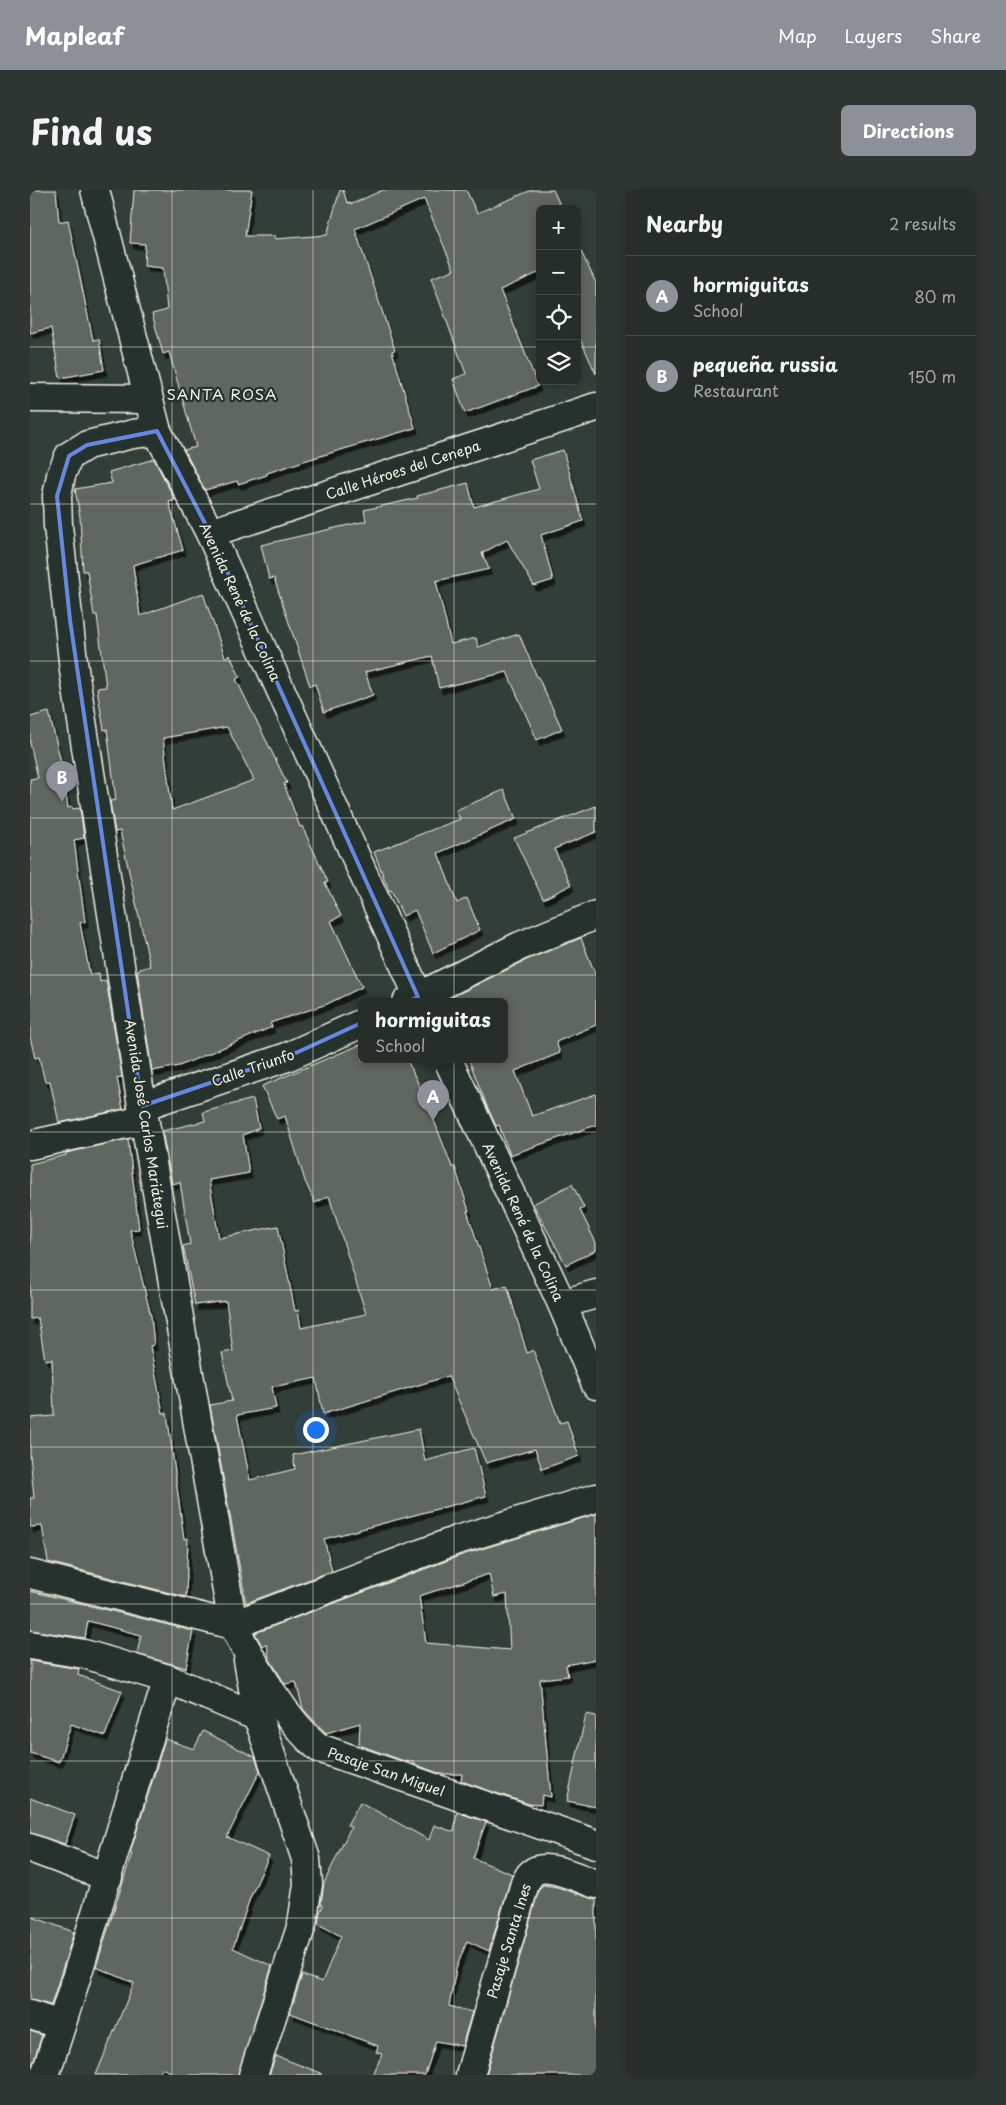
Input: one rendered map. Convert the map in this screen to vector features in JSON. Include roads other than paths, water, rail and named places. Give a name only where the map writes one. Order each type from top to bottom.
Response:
[{"type":"street","name":"Avenida René de la Colina","points":[[95,190],[157,431],[210,533],[414,998]]},
{"type":"street","points":[[30,398],[148,399]]},
{"type":"street","name":"Calle Héroes del Cenepa","points":[[210,533],[596,407]]},
{"type":"street","name":"Avenida José Carlos Mariátegui","points":[[157,431],[133,434],[87,445],[69,456],[61,475],[57,496],[61,559],[70,620],[74,670],[143,1113],[233,1625]]},
{"type":"street","points":[[421,998],[520,946],[596,915]]},
{"type":"street","name":"Calle Triunfo","points":[[30,1145],[143,1113],[287,1057],[358,1025]]},
{"type":"street","name":"Avenida René de la Colina","points":[[449,1063],[562,1304],[596,1385]]},
{"type":"street","points":[[562,1304],[596,1294]]},
{"type":"street","points":[[30,1574],[233,1625],[457,1540],[596,1498]]},
{"type":"street","name":"Pasaje San Miguel","points":[[233,1625],[246,1652],[294,1723],[319,1748],[596,1844]]},
{"type":"street","points":[[30,1645],[84,1654],[168,1679],[258,1716]]},
{"type":"street","points":[[246,1652],[258,1716],[306,1859],[308,1884],[302,1924],[253,2075]]},
{"type":"street","points":[[45,2075],[108,1877],[130,1794],[168,1679]]},
{"type":"street","points":[[30,1848],[108,1877]]},
{"type":"street","name":"Pasaje Santa Ines","points":[[470,2075],[525,1883],[532,1873],[541,1869],[555,1870],[596,1884]]},
{"type":"street","points":[[30,2015],[62,2025]]},
{"type":"place","name":"pequeña russia","points":[[62,802]]},
{"type":"place","name":"hormiguitas","points":[[433,1121]]},
{"type":"district","name":"SANTA ROSA","points":[[222,395]]}]
